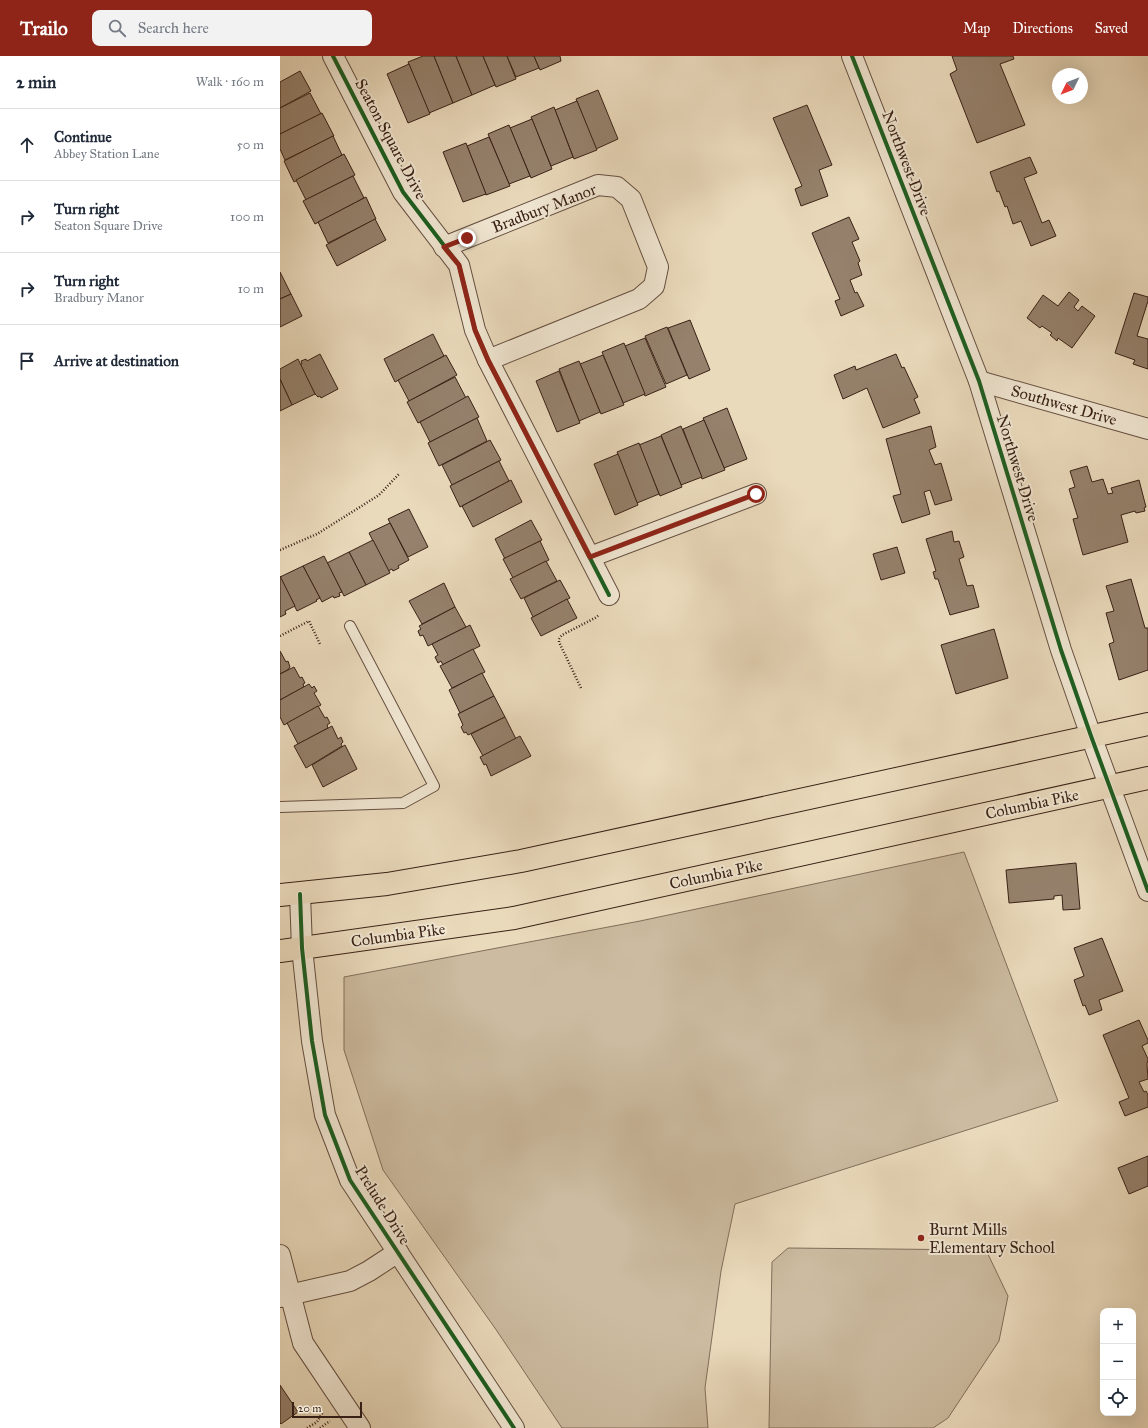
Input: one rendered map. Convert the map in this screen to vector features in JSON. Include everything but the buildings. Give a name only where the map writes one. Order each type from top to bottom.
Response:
[{"type":"highway","points":[[290,894],[387,884],[521,861],[1148,724]]},
{"type":"highway","name":"Columbia Pike","points":[[280,951],[514,918],[1148,778]]},
{"type":"street","name":"Seaton Square Drive","points":[[334,56],[402,192],[459,265],[475,330],[488,360],[590,557],[605,603]]},
{"type":"street","name":"Northwest Drive","points":[[852,56],[980,381],[1062,650],[1109,787],[1148,891]]},
{"type":"street","name":"Bradbury Manor","points":[[444,247],[598,185],[617,187],[632,199],[658,267],[654,286],[639,299],[488,360]]},
{"type":"street","name":"Southwest Drive","points":[[980,381],[1148,429]]},
{"type":"street","points":[[590,557],[756,494]]},
{"type":"street","name":"Prelude Drive","points":[[290,894],[302,948],[312,1041],[325,1115],[350,1180],[514,1428]]},
{"type":"street","points":[[285,1296],[350,1281],[369,1271],[398,1252]]},
{"type":"street","points":[[280,1255],[285,1296],[303,1343],[360,1428]]},
{"type":"lane","points":[[280,807],[403,803],[434,786],[350,626]]},
{"type":"path","points":[[280,550],[317,534],[360,507],[379,494],[399,474]]},
{"type":"path","points":[[581,688],[559,642],[562,635],[599,616],[605,603]]},
{"type":"path","points":[[280,636],[309,621],[320,644]]},
{"type":"shaded area","points":[[964,852],[1058,1101],[735,1204],[721,1271],[705,1388],[708,1428],[562,1428],[497,1331],[383,1170],[344,1050],[344,977],[640,921]]},
{"type":"shaded area","points":[[788,1248],[986,1250],[1008,1296],[999,1341],[948,1418],[933,1428],[769,1428],[772,1262]]},
{"type":"cycle path","points":[[333,56],[403,192],[459,265],[475,330],[488,360],[609,595]]},
{"type":"cycle path","points":[[852,56],[979,381],[1061,650],[1148,891]]},
{"type":"cycle path","points":[[300,894],[302,948],[312,1041],[325,1115],[350,1180],[514,1428]]},
{"type":"place","name":"Burnt Mills Elementary School","points":[[921,1238]]},
{"type":"route","points":[[467,238],[444,247],[459,265],[475,330],[488,360],[590,557],[756,494]]}]
